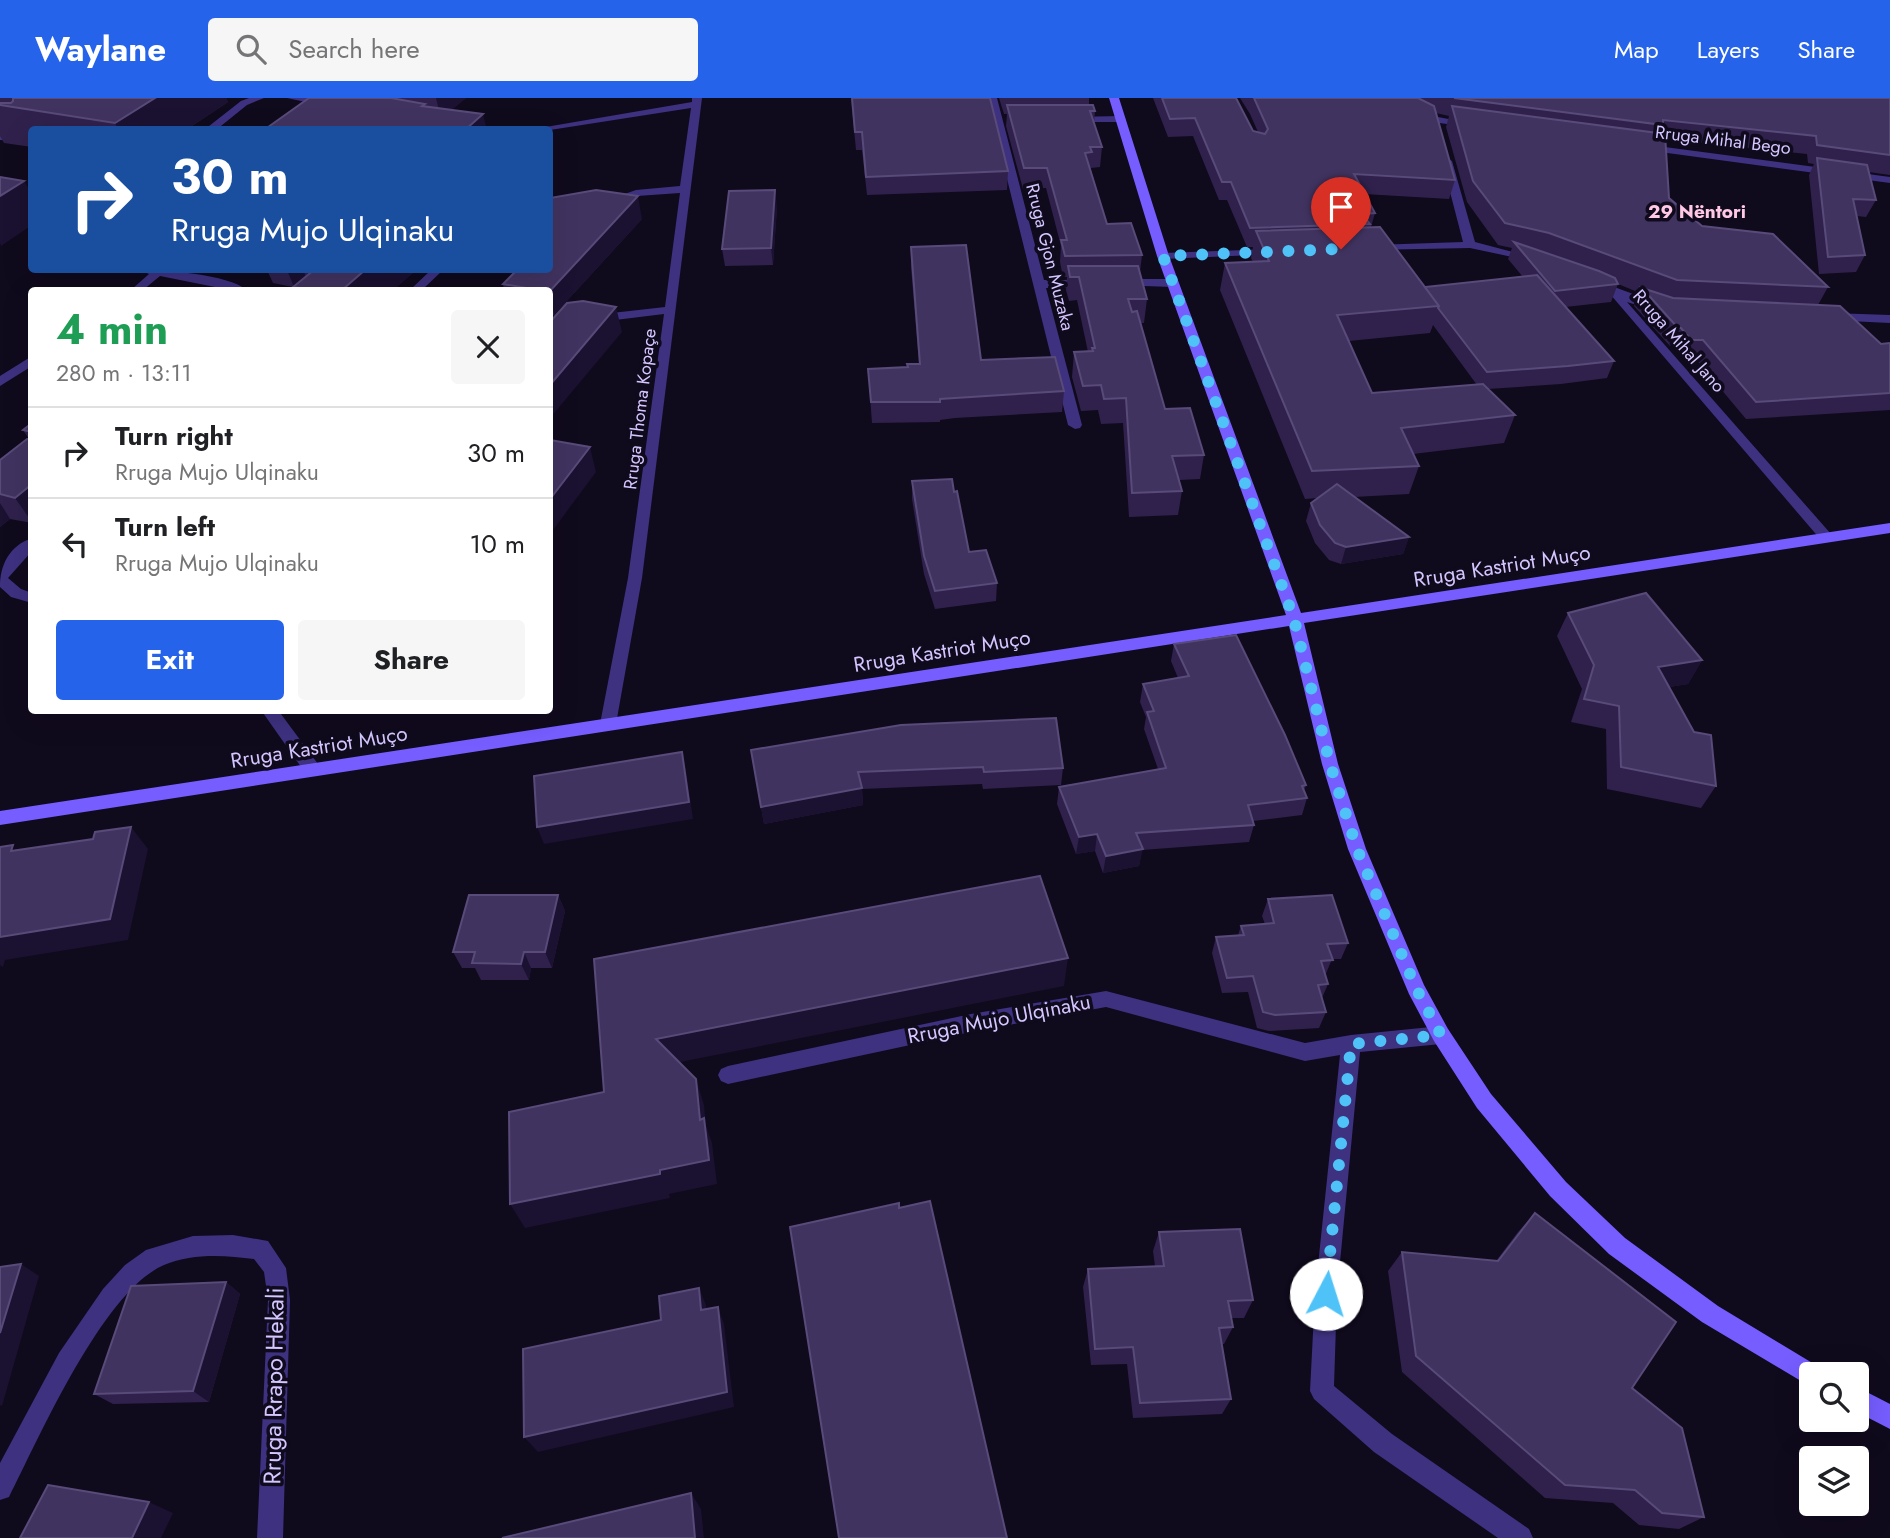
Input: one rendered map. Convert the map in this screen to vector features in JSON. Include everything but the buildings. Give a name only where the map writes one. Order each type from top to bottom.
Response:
[{"type":"main road","points":[[1114,98],[1172,283],[1294,619],[1330,764],[1357,849],[1416,988],[1441,1035],[1483,1101],[1558,1189],[1617,1246],[1710,1314],[1799,1368]]},
{"type":"main road","name":"Rruga Kastriot Muço","points":[[0,818],[1890,528]]},
{"type":"main road","points":[[1869,1406],[1890,1417]]},
{"type":"street","points":[[214,126],[244,103],[259,98]]},
{"type":"street","points":[[292,98],[345,106]]},
{"type":"street","name":"Rruga Gjon Muzaka","points":[[992,98],[1075,425]]},
{"type":"street","points":[[1390,98],[1436,120],[1476,125]]},
{"type":"street","points":[[553,126],[697,101]]},
{"type":"street","name":"Rruga Thoma Kopaçe","points":[[608,724],[635,578],[697,101]]},
{"type":"street","points":[[1066,120],[1121,119]]},
{"type":"street","points":[[998,120],[1011,120]]},
{"type":"street","points":[[1436,120],[1440,132]]},
{"type":"street","points":[[0,137],[28,138]]},
{"type":"street","points":[[1443,145],[1470,245]]},
{"type":"street","name":"Rruga Mihal Bego","points":[[1624,145],[1890,180]]},
{"type":"street","points":[[597,205],[636,193],[685,189]]},
{"type":"street","points":[[1363,248],[1470,245],[1493,248],[1544,264]]},
{"type":"street","points":[[1163,256],[1283,251]]},
{"type":"street","points":[[140,287],[157,273]]},
{"type":"street","points":[[164,273],[231,287]]},
{"type":"street","points":[[419,287],[434,273]]},
{"type":"street","name":"Rruga Mihal Jano","points":[[1585,279],[1613,292],[1826,537]]},
{"type":"street","points":[[1039,284],[1172,283]]},
{"type":"street","points":[[1613,292],[1638,302],[1675,310]]},
{"type":"street","points":[[553,324],[670,310]]},
{"type":"street","points":[[1820,316],[1890,319]]},
{"type":"street","points":[[0,382],[28,363]]},
{"type":"street","points":[[28,546],[0,578],[16,593],[28,597]]},
{"type":"street","points":[[273,714],[312,769]]},
{"type":"street","name":"Rruga Mujo Ulqinaku","points":[[728,1075],[971,1023],[1106,999],[1305,1052],[1351,1044],[1441,1035]]},
{"type":"street","points":[[1351,1044],[1327,1281],[1322,1391],[1383,1443],[1520,1538]]},
{"type":"street","name":"Rruga Rrapo Hekali","points":[[0,1488],[78,1347],[101,1309],[124,1280],[153,1258],[195,1246],[232,1244],[260,1249],[275,1268],[279,1300],[270,1538]]},
{"type":"district","name":"29 Nëntori","points":[[1697,211]]},
{"type":"route","points":[[1326,1294],[1351,1044],[1441,1035],[1416,988],[1357,849],[1330,764],[1294,619],[1163,256],[1341,249]]}]
